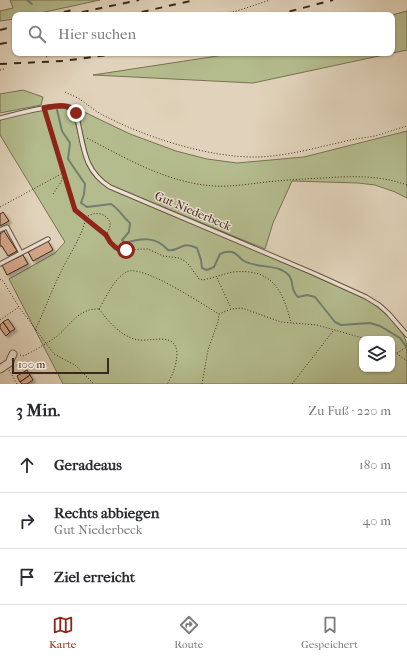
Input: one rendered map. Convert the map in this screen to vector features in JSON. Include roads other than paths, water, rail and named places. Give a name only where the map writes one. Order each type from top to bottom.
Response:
[{"type":"street","points":[[3,367],[9,363],[14,354]]},
{"type":"lane","name":"Gut Niederbeck","points":[[0,118],[44,108],[59,106],[70,107],[76,113],[87,161],[92,171],[100,181],[110,187],[366,297],[379,304],[407,335]]},
{"type":"lane","points":[[0,230],[7,227],[20,253]]},
{"type":"lane","points":[[0,264],[48,239]]},
{"type":"waterway","points":[[27,0],[32,4]]},
{"type":"waterway","points":[[57,110],[62,131],[70,143],[68,159],[85,184],[81,203],[87,207],[111,204],[116,208],[130,223],[129,232],[122,240],[125,243],[148,239],[158,242],[168,250],[187,245],[191,246],[197,248],[202,268],[207,270],[214,267],[220,254],[224,252],[234,253],[243,260],[256,265],[281,270],[290,277],[293,289],[298,297],[307,295],[315,297],[335,322],[341,325],[370,323],[380,326],[400,338],[407,348]]},
{"type":"railway","points":[[82,12],[139,0]]},
{"type":"railway","points":[[141,12],[195,0]]},
{"type":"railway","points":[[287,12],[333,0]]},
{"type":"railway","points":[[64,12],[73,10]]},
{"type":"railway","points":[[0,30],[12,27]]},
{"type":"railway","points":[[0,44],[12,42]]},
{"type":"railway","points":[[0,64],[63,61],[100,56]]}]
